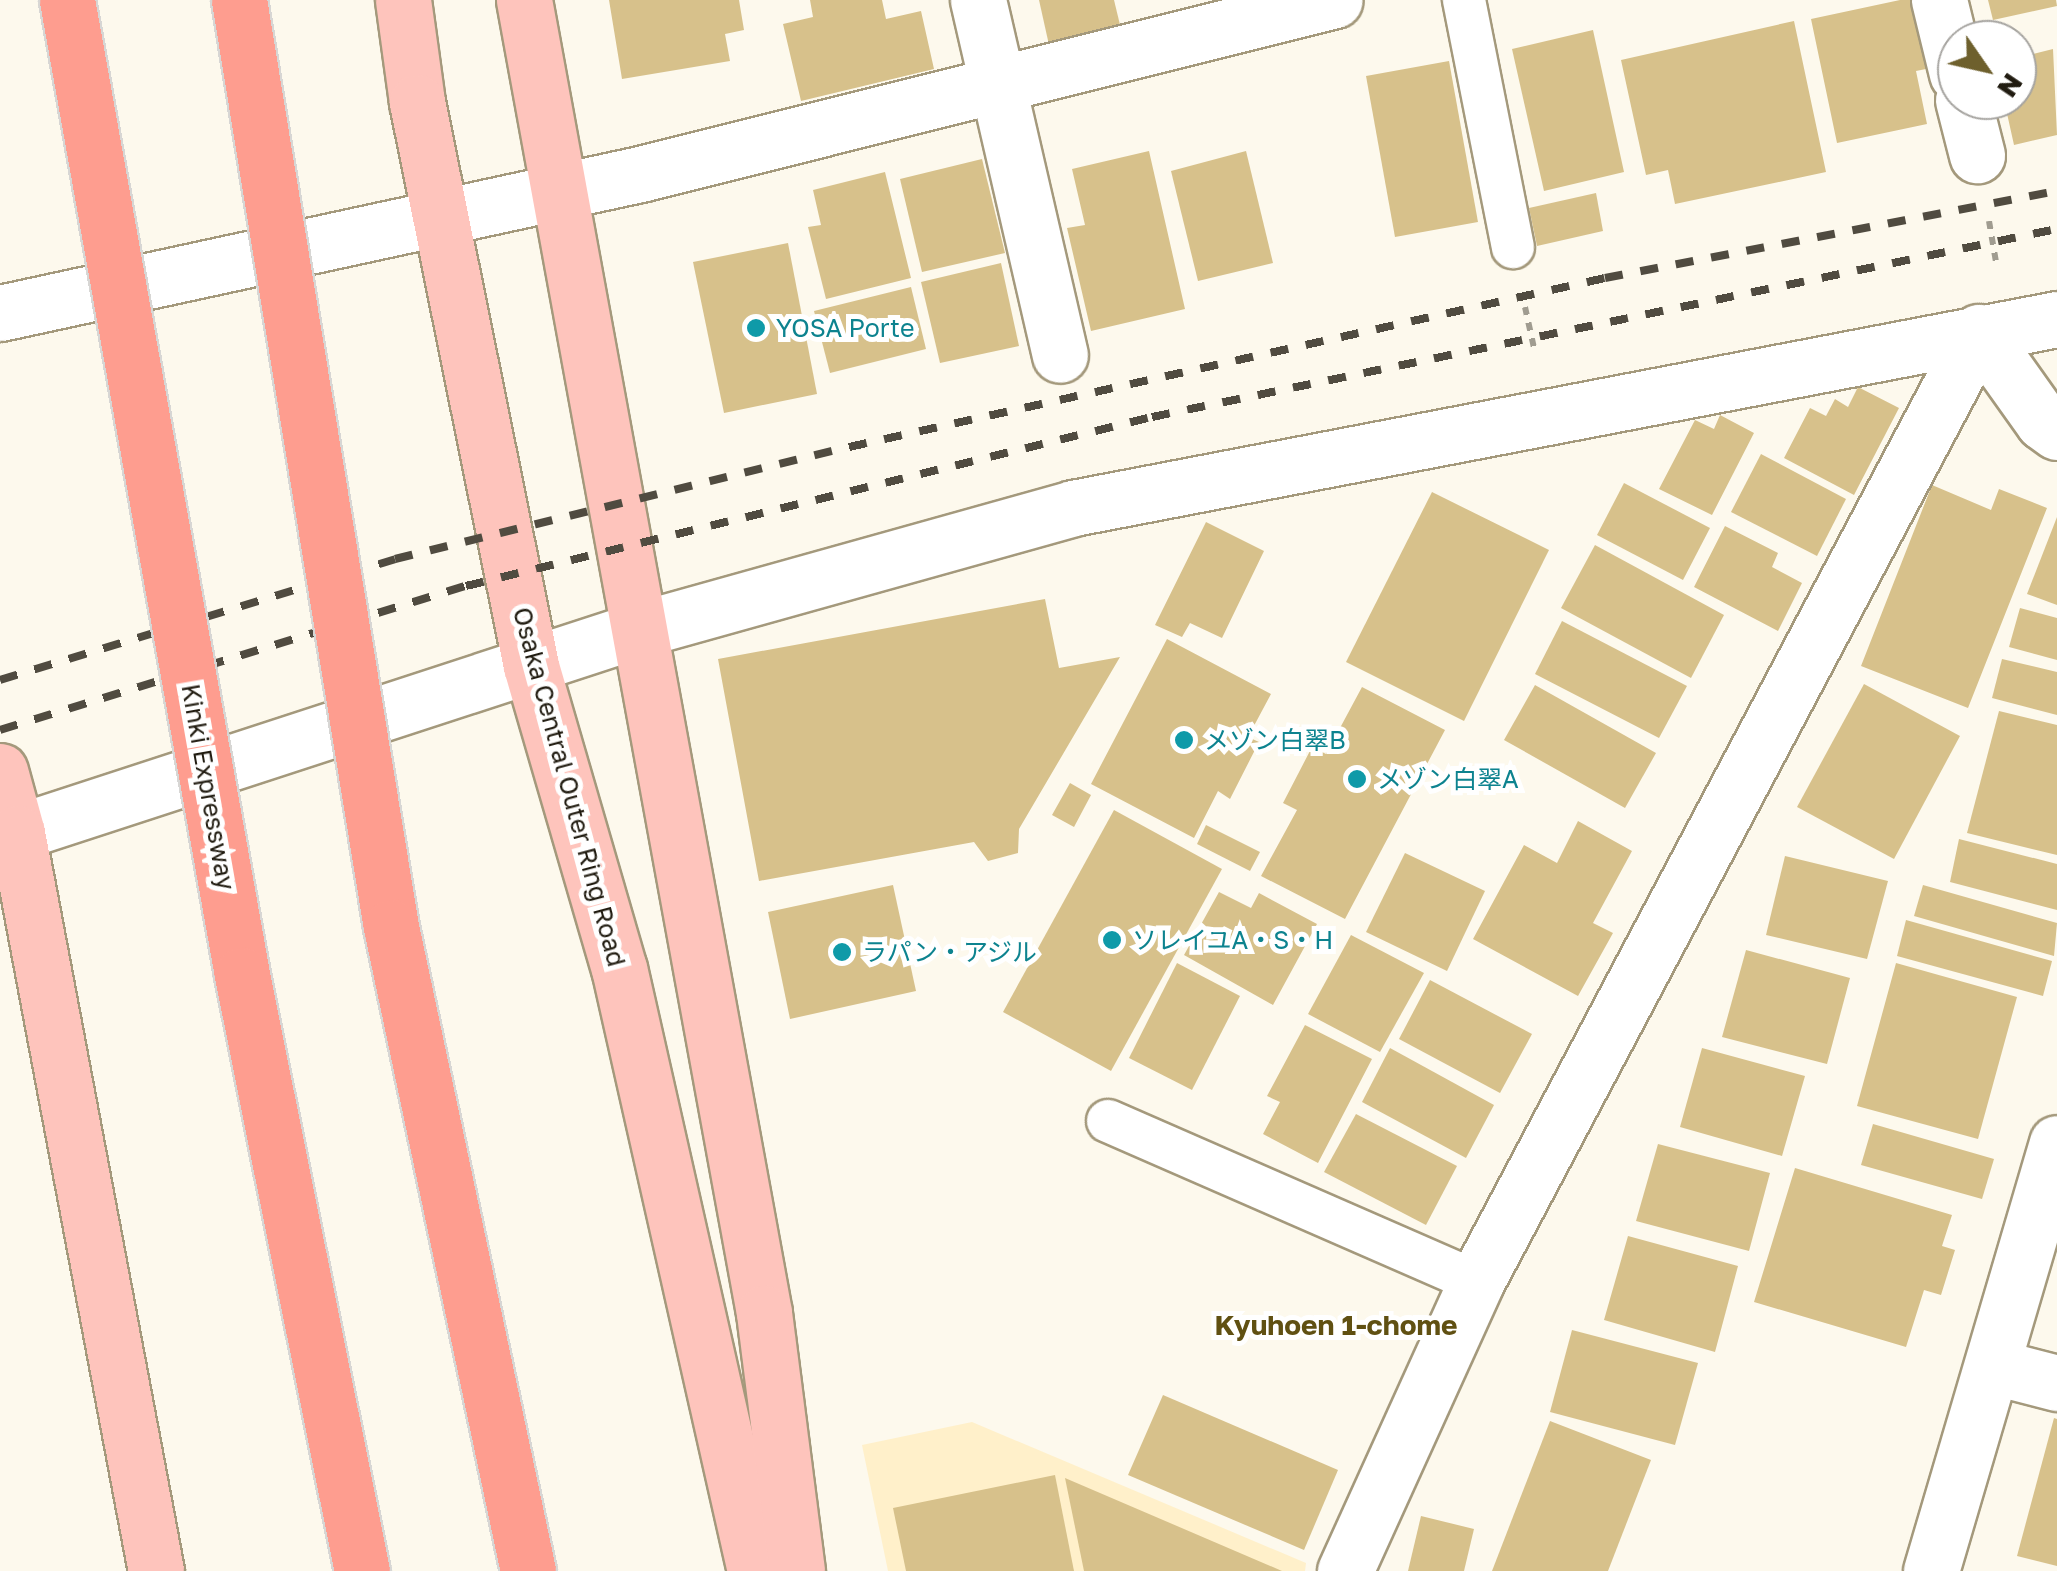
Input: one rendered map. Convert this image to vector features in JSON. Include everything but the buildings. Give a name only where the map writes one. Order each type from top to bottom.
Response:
[{"type":"highway","name":"Kinki Expressway","points":[[67,0],[242,975],[362,1571]]},
{"type":"highway","points":[[239,0],[391,927],[528,1571]]},
{"type":"main road","name":"Osaka Central Outer Ring Road","points":[[403,0],[532,666],[619,968],[756,1571]]},
{"type":"main road","points":[[524,0],[556,192],[764,1312],[796,1571]]},
{"type":"main road","points":[[0,770],[9,836],[156,1571]]},
{"type":"street","points":[[978,0],[1060,355]]},
{"type":"street","points":[[0,313],[556,192],[1336,0]]},
{"type":"street","points":[[1968,120],[1977,155]]},
{"type":"street","points":[[9,836],[637,630],[1086,505],[2057,319]]},
{"type":"street","points":[[1979,332],[2043,422],[2057,432]]},
{"type":"street","points":[[1345,1571],[1476,1282],[1979,332]]},
{"type":"street","points":[[1932,1571],[1996,1367],[2057,1143]]},
{"type":"street","points":[[1996,1367],[2057,1383]]},
{"type":"lane","points":[[1464,0],[1513,246]]},
{"type":"lane","points":[[1108,1121],[1476,1282]]},
{"type":"shaded area","points":[[972,1422],[1306,1563],[1305,1571],[888,1571],[862,1445]]},
{"type":"railway","points":[[0,680],[395,559],[849,447],[1605,278],[2057,191]]},
{"type":"railway","points":[[0,730],[466,586],[1152,417],[2057,229]]},
{"type":"place","name":"YOSA Porte","points":[[756,328]]},
{"type":"place","name":"メゾン白翠B","points":[[1184,740]]},
{"type":"place","name":"メゾン白翠A","points":[[1357,779]]},
{"type":"place","name":"ソレイユA・S・H","points":[[1112,940]]},
{"type":"place","name":"ラパン・アジル","points":[[842,952]]},
{"type":"district","name":"Kyuhoen 1-chome","points":[[1336,1325]]}]
